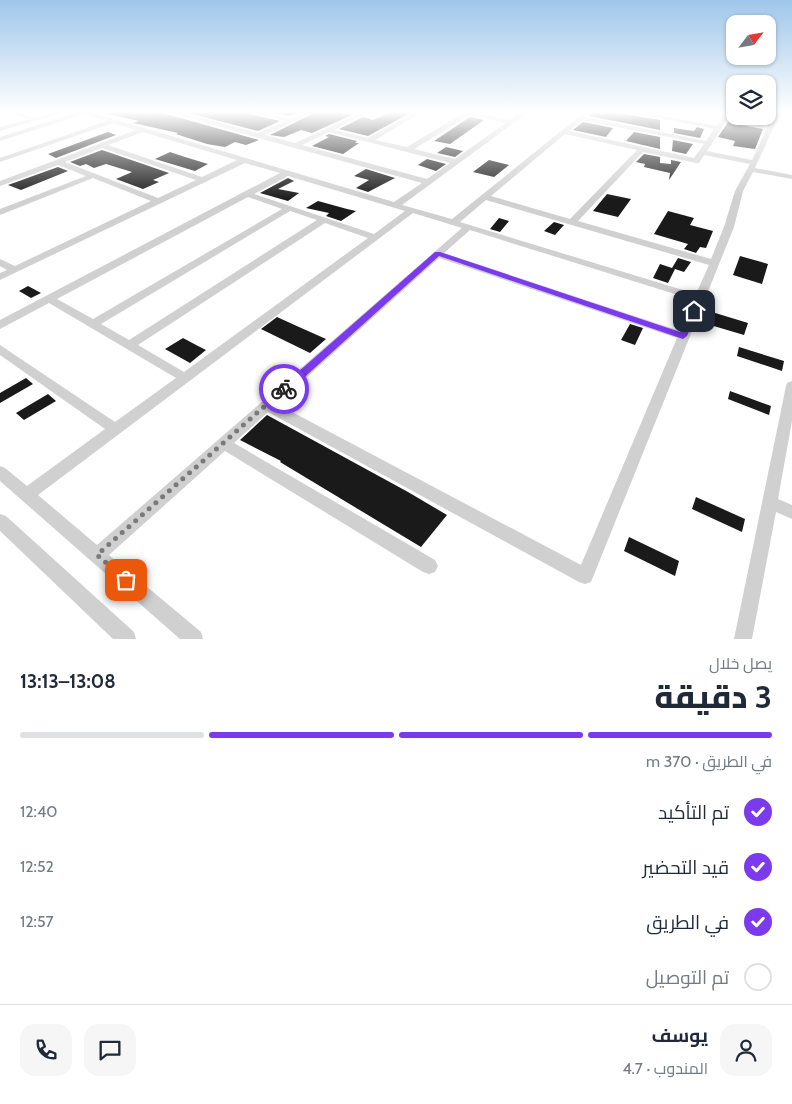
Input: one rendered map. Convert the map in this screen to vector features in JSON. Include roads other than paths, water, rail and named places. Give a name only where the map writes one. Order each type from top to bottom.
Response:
[{"type":"street","points":[[0,160],[56,141]]},
{"type":"street","points":[[0,184],[116,141]]},
{"type":"street","points":[[179,141],[454,222],[699,298]]},
{"type":"street","points":[[276,141],[429,182]]},
{"type":"street","points":[[295,146],[306,141]]},
{"type":"street","points":[[372,141],[457,162]]},
{"type":"street","points":[[408,150],[423,141]]},
{"type":"street","points":[[396,205],[486,141]]},
{"type":"street","points":[[454,222],[552,141]]},
{"type":"street","points":[[604,141],[696,161],[708,143],[697,141]]},
{"type":"street","points":[[267,405],[585,576],[729,227],[738,191],[753,166],[764,141]]},
{"type":"street","points":[[104,146],[203,180]]},
{"type":"street","points":[[572,222],[642,149]]},
{"type":"street","points":[[702,152],[792,178]]},
{"type":"street","points":[[0,276],[244,160]]},
{"type":"street","points":[[58,162],[158,201]]},
{"type":"street","points":[[0,325],[287,173]]},
{"type":"street","points":[[0,212],[92,176]]},
{"type":"street","points":[[247,194],[375,237]]},
{"type":"street","points":[[485,196],[714,263]]},
{"type":"street","points":[[93,324],[289,208]]},
{"type":"street","points":[[27,495],[412,210]]},
{"type":"street","points":[[130,345],[324,220]]},
{"type":"street","points":[[97,555],[468,227]]},
{"type":"street","points":[[438,254],[683,336]]},
{"type":"street","points":[[0,262],[15,270]]},
{"type":"street","points":[[49,299],[185,378]]},
{"type":"street","points":[[0,349],[116,429]]},
{"type":"street","points":[[743,639],[769,502],[787,435],[792,386]]},
{"type":"street","points":[[223,443],[429,566]]},
{"type":"street","points":[[0,472],[194,639]]},
{"type":"street","points":[[769,502],[792,512]]},
{"type":"street","points":[[0,520],[127,639]]}]
